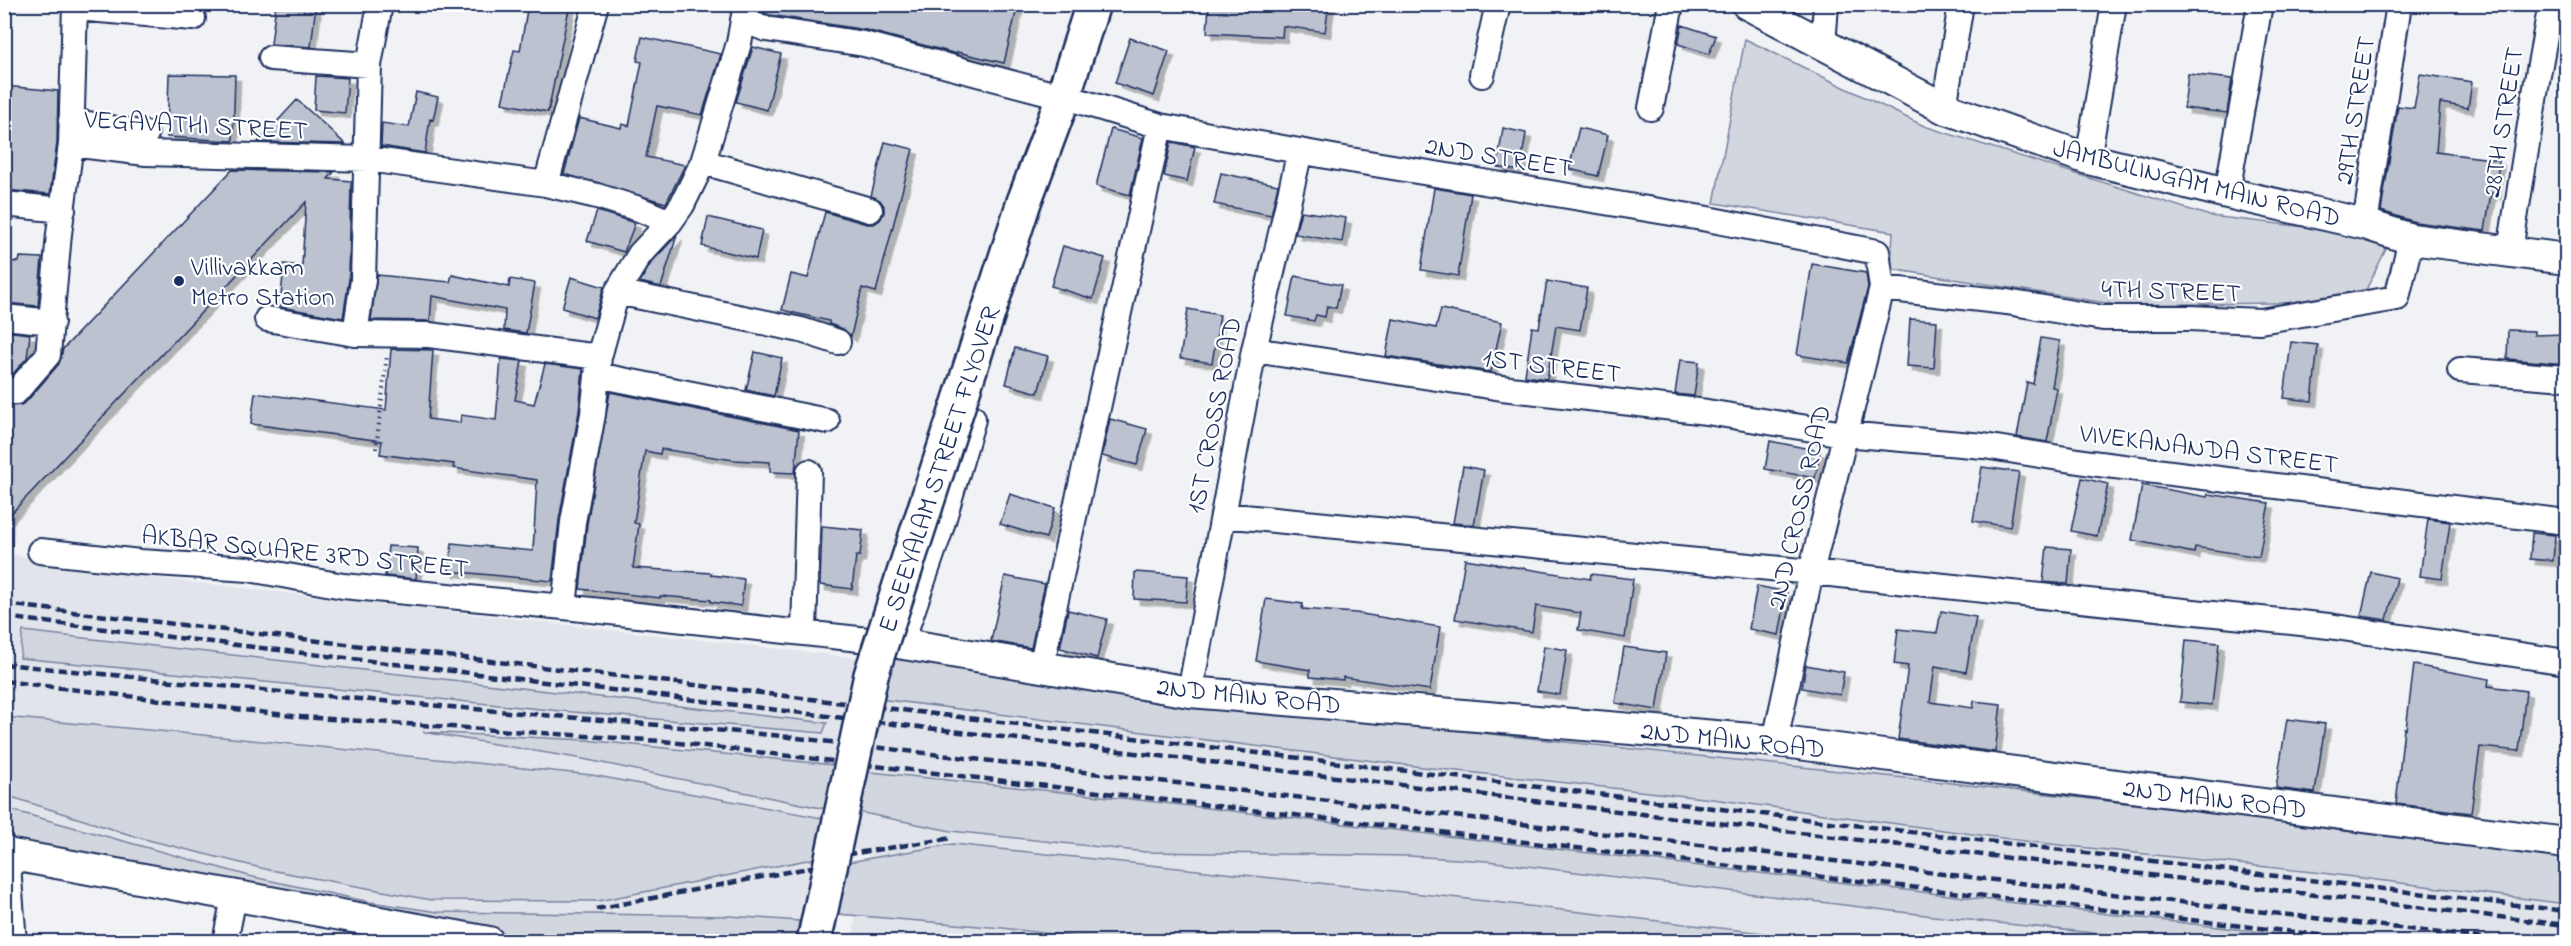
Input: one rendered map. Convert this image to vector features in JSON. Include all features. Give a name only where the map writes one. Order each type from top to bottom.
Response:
[{"type":"main road","name":"E SEEYALAM STREET FLYOVER","points":[[814,942],[871,675],[1024,202],[1061,104],[1093,4]]},
{"type":"street","points":[[355,334],[363,280],[369,65],[380,4]]},
{"type":"street","points":[[546,184],[596,4]]},
{"type":"street","points":[[1066,97],[1079,4]]},
{"type":"street","points":[[898,644],[957,464],[1066,97],[1107,4]]},
{"type":"street","points":[[1482,75],[1498,4]]},
{"type":"street","points":[[1651,108],[1671,4]]},
{"type":"street","name":"JAMBULINGAM MAIN ROAD","points":[[1747,4],[1944,108],[2088,159],[2365,224],[2411,239],[2566,259]]},
{"type":"street","points":[[1823,46],[1826,4]]},
{"type":"street","points":[[1944,108],[1961,4]]},
{"type":"street","points":[[2088,159],[2114,4]]},
{"type":"street","points":[[2227,193],[2260,4]]},
{"type":"street","name":"29TH STREET","points":[[2365,224],[2399,4]]},
{"type":"street","name":"28TH STREET","points":[[2510,250],[2551,4]]},
{"type":"street","points":[[146,134],[71,133],[75,6],[193,18]]},
{"type":"street","points":[[564,606],[573,522],[593,414],[598,366],[617,292],[640,254],[670,222],[682,205],[703,162],[739,44],[745,12],[766,28],[864,44],[1066,97]]},
{"type":"street","points":[[271,58],[369,65]]},
{"type":"street","name":"2ND STREET","points":[[1066,97],[1160,126],[1702,218],[1877,252],[1882,288]]},
{"type":"street","points":[[1041,667],[1160,126]]},
{"type":"street","name":"VEGAVATHI STREET","points":[[7,392],[16,392],[48,355],[71,133],[146,153],[368,159],[546,184],[628,206],[670,222]]},
{"type":"street","name":"1ST CROSS ROAD","points":[[1190,692],[1254,350],[1300,151]]},
{"type":"street","points":[[703,162],[870,210]]},
{"type":"street","points":[[4,204],[63,210]]},
{"type":"street","name":"4TH STREET","points":[[1882,288],[2007,302],[2103,318],[2260,321],[2397,298],[2411,239]]},
{"type":"street","name":"2ND CROSS ROAD","points":[[1775,741],[1811,572],[1882,288]]},
{"type":"street","points":[[617,292],[801,330],[838,342]]},
{"type":"street","points":[[4,317],[51,322]]},
{"type":"street","points":[[267,319],[355,334],[429,335],[598,366],[827,421]]},
{"type":"street","name":"1ST STREET","points":[[1254,350],[1502,388],[1707,412],[1844,434]]},
{"type":"street","points":[[2460,370],[2566,378]]},
{"type":"street","name":"VIVEKANANDA STREET","points":[[1844,434],[1984,446],[2091,463],[2566,522]]},
{"type":"street","points":[[804,631],[809,472]]},
{"type":"street","points":[[1223,514],[2329,626],[2566,662]]},
{"type":"street","name":"AKBAR SQUARE 3RD STREET","points":[[40,551],[140,562],[249,568],[343,586],[804,631],[898,644]]},
{"type":"street","name":"2ND MAIN ROAD","points":[[898,644],[1190,692],[1775,741],[2566,843]]},
{"type":"street","points":[[14,942],[5,854],[489,942]]},
{"type":"street","points":[[225,942],[234,897]]},
{"type":"path","points":[[376,449],[388,335]]},
{"type":"shaded area","points":[[1745,39],[1924,126],[2210,216],[2392,237],[2360,302],[2119,305],[1891,269],[1893,232],[1714,203]]},
{"type":"shaded area","points":[[5,400],[27,403],[13,554],[43,562],[163,579],[859,658],[2566,847],[2566,941],[853,941],[857,900],[869,852],[824,847],[810,941],[521,942],[5,821]]},
{"type":"shaded area","points":[[23,631],[827,723],[823,733],[561,711],[20,658]]},
{"type":"shaded area","points":[[887,651],[1191,702],[1933,781],[2566,853],[2566,904],[2322,873],[2032,842],[1712,799],[1422,767],[879,699]]},
{"type":"shaded area","points":[[4,717],[592,775],[822,818],[817,858],[598,901],[431,900],[265,869],[140,838],[5,795]]},
{"type":"shaded area","points":[[423,732],[585,740],[834,765],[826,809],[583,759]]},
{"type":"shaded area","points":[[861,771],[1139,800],[2338,941],[2169,941],[1950,918],[1487,861],[1410,856],[1146,852],[951,831],[853,811]]},
{"type":"shaded area","points":[[4,808],[253,877],[370,902],[438,912],[730,916],[799,921],[796,941],[509,941],[386,920],[13,847],[5,827]]},
{"type":"shaded area","points":[[953,844],[1833,941],[1115,942],[1002,928],[826,913],[837,864]]},
{"type":"building","points":[[276,4],[316,4],[311,47],[271,44]]},
{"type":"building","points":[[528,4],[570,4],[548,112],[502,103],[514,50],[520,51]]},
{"type":"building","points":[[760,4],[1018,4],[1004,63],[957,52],[957,54],[866,30],[770,15],[759,11]]},
{"type":"building","points":[[1290,4],[1329,4],[1325,32],[1283,26],[1282,37],[1207,33],[1209,5],[1290,8]]},
{"type":"building","points":[[1682,25],[1716,36],[1709,54],[1678,44]]},
{"type":"building","points":[[642,37],[721,54],[702,115],[657,106],[646,157],[685,165],[666,203],[564,174],[579,118],[621,128],[622,124],[629,126],[642,62],[637,61]]},
{"type":"building","points":[[1130,38],[1169,51],[1154,96],[1115,83]]},
{"type":"building","points":[[753,47],[781,54],[767,110],[736,102]]},
{"type":"building","points":[[169,74],[235,75],[233,141],[167,137]]},
{"type":"building","points":[[2188,74],[2232,79],[2227,113],[2184,108]]},
{"type":"building","points":[[2420,74],[2472,82],[2468,108],[2440,103],[2436,152],[2499,160],[2495,194],[2491,193],[2485,231],[2415,222],[2381,211],[2398,106],[2414,108]]},
{"type":"building","points":[[316,76],[348,78],[345,113],[314,110]]},
{"type":"building","points":[[4,86],[58,91],[57,143],[50,194],[4,190]]},
{"type":"building","points":[[416,92],[438,97],[433,120],[430,119],[425,153],[381,146],[382,123],[409,127]]},
{"type":"building","points":[[297,100],[326,126],[345,144],[258,142]]},
{"type":"building","points":[[1503,128],[1526,133],[1520,171],[1497,167]]},
{"type":"building","points":[[1579,128],[1608,135],[1598,176],[1569,169]]},
{"type":"building","points":[[1111,129],[1143,138],[1130,195],[1096,186]]},
{"type":"building","points":[[885,142],[913,149],[876,292],[862,288],[851,336],[843,329],[829,324],[829,321],[782,310],[791,274],[808,278],[825,212],[867,224],[874,224],[880,220],[884,213],[884,206],[880,200],[871,196]]},
{"type":"building","points":[[1171,142],[1195,147],[1187,181],[1164,176]]},
{"type":"building","name":"Villivakkam Metro Station","points":[[232,170],[334,172],[328,179],[351,181],[349,279],[343,318],[280,307],[284,264],[302,266],[306,202],[4,521],[4,410],[9,406],[21,405],[27,401],[59,364],[63,349]]},
{"type":"building","points":[[1221,173],[1278,185],[1271,215],[1214,204]]},
{"type":"building","points":[[1434,188],[1471,194],[1458,276],[1421,270]]},
{"type":"building","points":[[597,211],[635,223],[624,252],[587,241]]},
{"type":"building","points":[[1301,211],[1346,218],[1342,242],[1295,234]]},
{"type":"building","points":[[708,217],[762,230],[756,259],[702,246]]},
{"type":"building","points":[[677,235],[661,287],[640,282],[651,263]]},
{"type":"building","points":[[1063,246],[1105,258],[1093,299],[1051,286]]},
{"type":"building","points":[[20,257],[42,258],[38,306],[4,303],[4,261],[19,262]]},
{"type":"building","points":[[1812,264],[1866,273],[1868,287],[1848,363],[1797,355]]},
{"type":"building","points":[[377,275],[450,282],[452,275],[509,287],[510,279],[535,283],[526,333],[504,330],[505,310],[432,296],[430,321],[371,320]]},
{"type":"building","points":[[1295,276],[1341,285],[1336,308],[1327,306],[1325,317],[1316,315],[1314,321],[1287,316]]},
{"type":"building","points":[[571,277],[604,287],[595,318],[562,308]]},
{"type":"building","points":[[1547,281],[1587,288],[1580,330],[1556,326],[1547,379],[1525,376],[1532,327],[1539,328]]},
{"type":"building","points":[[1188,309],[1220,315],[1212,363],[1180,358]]},
{"type":"building","points":[[1441,309],[1502,322],[1491,372],[1386,356],[1393,319],[1436,328]]},
{"type":"building","points":[[1910,319],[1937,321],[1934,368],[1907,366]]},
{"type":"building","points":[[2508,330],[2534,331],[2534,335],[2566,334],[2566,364],[2507,359]]},
{"type":"building","points":[[4,331],[30,334],[27,358],[11,376],[4,375]]},
{"type":"building","points":[[2041,338],[2060,341],[2052,387],[2057,388],[2047,442],[2017,437],[2027,382],[2033,384]]},
{"type":"building","points":[[2291,342],[2318,345],[2312,401],[2284,398]]},
{"type":"building","points":[[1015,348],[1048,356],[1038,393],[1006,384]]},
{"type":"building","points":[[391,349],[433,350],[428,419],[460,423],[461,415],[496,420],[501,359],[522,361],[515,400],[534,404],[545,364],[583,369],[579,412],[559,520],[552,581],[449,571],[452,543],[533,551],[537,480],[453,468],[454,464],[380,454],[382,441],[251,424],[255,393],[386,410]]},
{"type":"building","points":[[755,352],[782,358],[774,396],[746,390]]},
{"type":"building","points":[[1680,360],[1699,362],[1694,396],[1675,394]]},
{"type":"building","points":[[610,392],[799,430],[795,473],[770,472],[770,462],[734,460],[661,449],[660,454],[645,451],[634,523],[639,524],[633,568],[711,573],[711,575],[744,579],[741,606],[711,602],[711,600],[660,596],[660,598],[580,589],[587,524]]},
{"type":"building","points":[[1110,419],[1147,429],[1137,465],[1102,456]]},
{"type":"building","points":[[1770,441],[1820,451],[1815,478],[1765,469]]},
{"type":"building","points":[[1463,466],[1484,470],[1474,525],[1453,523]]},
{"type":"building","points":[[1982,467],[2019,472],[2010,527],[1973,521]]},
{"type":"building","points":[[2082,478],[2108,484],[2097,536],[2071,531]]},
{"type":"building","points":[[2142,485],[2207,497],[2208,494],[2269,503],[2259,557],[2195,547],[2194,553],[2132,540]]},
{"type":"building","points":[[1010,494],[1055,508],[1046,538],[1000,524]]},
{"type":"building","points":[[2428,519],[2450,522],[2442,579],[2420,576]]},
{"type":"building","points":[[822,526],[863,530],[860,556],[856,556],[852,589],[820,585]]},
{"type":"building","points":[[2532,533],[2555,535],[2553,561],[2530,559]]},
{"type":"building","points":[[388,546],[418,548],[416,579],[385,576]]},
{"type":"building","points":[[2047,547],[2071,549],[2068,584],[2043,582]]},
{"type":"building","points":[[1465,559],[1590,579],[1591,574],[1633,579],[1625,638],[1578,630],[1581,613],[1536,606],[1532,632],[1455,619]]},
{"type":"building","points":[[1135,572],[1188,576],[1186,602],[1134,599]]},
{"type":"building","points":[[2371,572],[2397,578],[2387,620],[2361,616]]},
{"type":"building","points":[[1005,576],[1045,584],[1031,648],[991,641]]},
{"type":"building","points":[[1757,586],[1787,592],[1779,635],[1749,629]]},
{"type":"building","points":[[1266,599],[1303,604],[1302,609],[1356,613],[1440,627],[1430,690],[1343,677],[1343,680],[1310,677],[1310,670],[1256,661]]},
{"type":"building","points":[[1068,610],[1107,619],[1097,658],[1060,648]]},
{"type":"building","points":[[1941,611],[1976,617],[1966,672],[1935,666],[1930,702],[1973,708],[1974,701],[2001,704],[1995,752],[1898,739],[1908,666],[1894,664],[1898,629],[1937,633]]},
{"type":"building","points":[[2186,640],[2219,643],[2212,705],[2180,702]]},
{"type":"building","points":[[1544,646],[1567,650],[1560,695],[1537,691]]},
{"type":"building","points":[[1624,647],[1666,653],[1657,710],[1615,703]]},
{"type":"building","points":[[1806,665],[1844,672],[1840,695],[1802,688]]},
{"type":"building","points":[[2414,665],[2489,679],[2488,686],[2526,691],[2519,751],[2480,747],[2471,813],[2396,804],[2404,728],[2406,729]]},
{"type":"building","points":[[2287,719],[2325,724],[2315,793],[2276,788]]},
{"type":"railway","points":[[4,604],[2566,911]]},
{"type":"railway","points":[[4,617],[2566,925]]},
{"type":"railway","points":[[4,664],[291,693],[772,735],[2517,942]]},
{"type":"railway","points":[[4,681],[301,717],[662,741],[2379,942]]},
{"type":"railway","points":[[596,909],[808,868],[850,854],[952,838]]},
{"type":"place","name":"Villivakkam Metro Station","points":[[179,281]]}]
